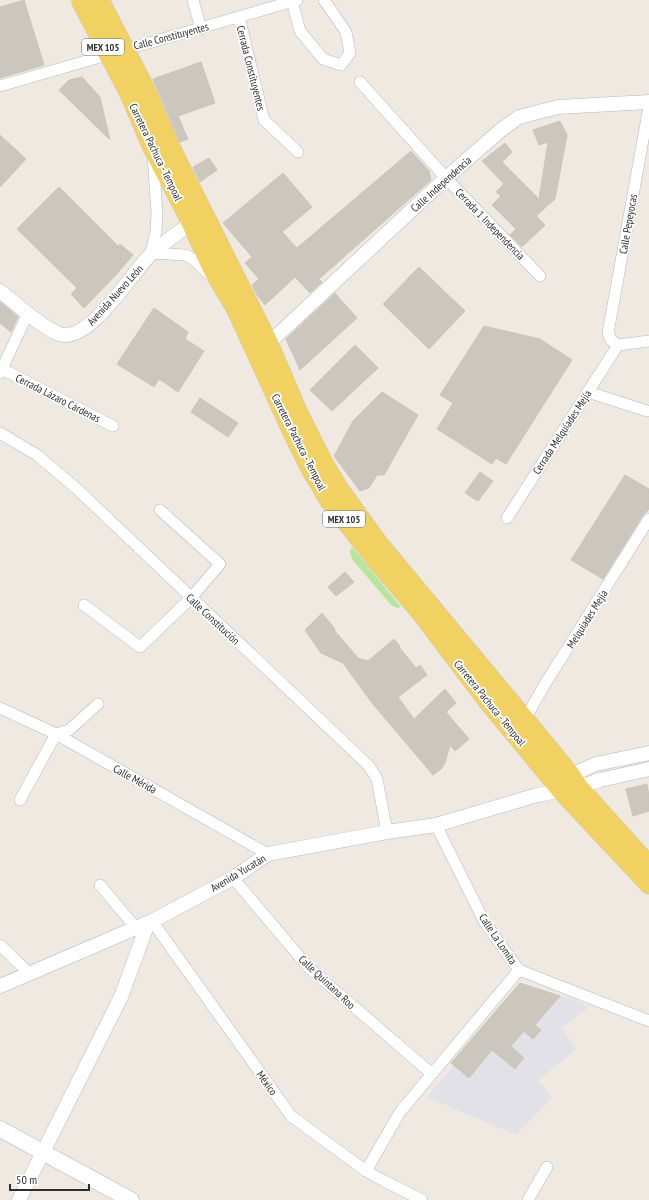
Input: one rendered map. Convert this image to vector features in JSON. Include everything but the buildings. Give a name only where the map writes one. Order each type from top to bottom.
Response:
[{"type":"main road","name":"Carretera Pachuca - Tempoal","points":[[90,1],[145,87],[173,151],[222,287],[236,310],[310,469],[330,501],[378,563],[493,696],[649,885]]},
{"type":"main road","name":"Carretera Pachuca - Tempoal","points":[[90,1],[152,148],[198,219],[269,343],[298,411],[323,461],[339,488],[493,696],[525,719],[567,784],[649,865]]},
{"type":"main road","points":[[129,94],[145,87]]},
{"type":"main road","points":[[0,1129],[131,1200]]},
{"type":"street","points":[[193,0],[200,29]]},
{"type":"street","points":[[294,1],[300,31],[323,59],[341,65],[350,53],[346,32],[324,0]]},
{"type":"street","name":"Calle Constituyentes","points":[[0,86],[294,1]]},
{"type":"street","name":"Cerrada Constituyentes","points":[[239,17],[264,120],[298,152]]},
{"type":"street","name":"Cerrada 1 Independencia","points":[[360,82],[446,178],[540,276]]},
{"type":"street","name":"Calle Independencia","points":[[269,343],[446,178],[518,117],[558,107],[649,102]]},
{"type":"street","name":"Calle Pepeyocas","points":[[614,343],[608,333],[649,107]]},
{"type":"street","points":[[152,148],[157,214],[156,231],[151,253],[179,254],[189,257],[222,287]]},
{"type":"street","name":"Avenida Nuevo León","points":[[0,291],[28,314],[59,334],[67,335],[80,332],[89,325],[117,296],[151,253],[198,219]]},
{"type":"street","points":[[1,371],[28,314]]},
{"type":"street","points":[[614,343],[649,341]]},
{"type":"street","name":"Cerrada Melquíades Mejía","points":[[507,518],[588,392],[614,343]]},
{"type":"street","name":"Cerrada Lázaro Cárdenas","points":[[1,371],[113,426]]},
{"type":"street","points":[[588,392],[647,411]]},
{"type":"street","name":"Calle Constitución","points":[[0,433],[37,455],[77,489],[369,766],[377,779],[387,832]]},
{"type":"street","points":[[84,604],[140,647],[191,598],[220,564],[160,510]]},
{"type":"street","name":"Melquiades Mejía","points":[[525,719],[545,684],[649,520]]},
{"type":"street","points":[[20,800],[56,734],[70,730],[98,704]]},
{"type":"street","name":"Calle Mérida","points":[[0,708],[56,734],[268,854]]},
{"type":"street","points":[[567,784],[596,764],[649,753]]},
{"type":"street","points":[[567,784],[600,780],[649,769]]},
{"type":"street","name":"Avenida Yucatán","points":[[0,986],[145,924],[233,878],[268,854],[387,832],[436,825],[537,795],[567,784]]},
{"type":"street","name":"Calle La Lomita","points":[[436,825],[485,923],[519,970],[649,1021]]},
{"type":"street","name":"Calle Quintana Roo","points":[[233,878],[309,968],[432,1074]]},
{"type":"street","name":"México","points":[[100,885],[145,924],[291,1116],[366,1171],[422,1200]]},
{"type":"street","points":[[19,1200],[121,997],[145,924]]},
{"type":"street","points":[[0,945],[29,973]]},
{"type":"street","points":[[366,1171],[400,1112],[519,970]]},
{"type":"street","points":[[528,1200],[547,1167]]},
{"type":"shaded area","points":[[520,983],[575,1000],[589,1007],[561,1028],[577,1049],[538,1080],[552,1098],[516,1135],[427,1097],[454,1066],[451,1063]]},
{"type":"green space","points":[[352,547],[401,607],[397,608],[391,605],[352,559],[350,551]]}]
